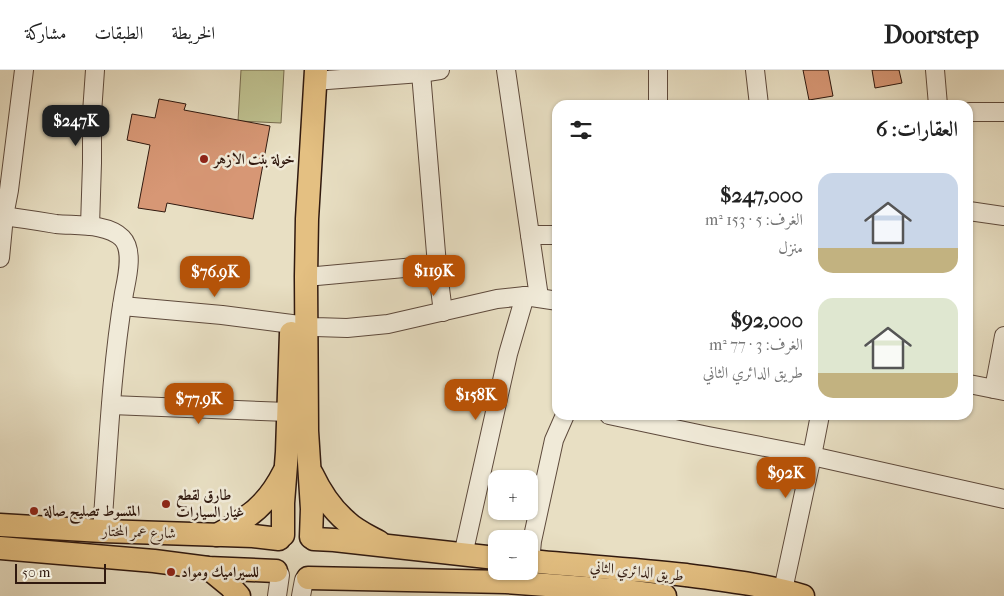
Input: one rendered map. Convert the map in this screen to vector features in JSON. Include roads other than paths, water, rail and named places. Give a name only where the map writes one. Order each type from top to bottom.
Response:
[{"type":"main road","points":[[281,537],[288,412],[298,325],[306,277],[311,74]]},
{"type":"main road","points":[[311,74],[298,325],[312,510],[312,538],[319,549],[320,557],[318,565],[304,585],[292,581],[277,581],[271,552],[275,543],[281,537],[297,532],[312,538],[488,557]]},
{"type":"main road","points":[[217,534],[245,518],[264,502],[286,467]]},
{"type":"main road","points":[[309,467],[323,494],[346,522],[386,547]]},
{"type":"main road","name":"شارع عمر المختار","points":[[0,525],[102,531],[281,537]]},
{"type":"main road","name":"شارع عمر المختار","points":[[0,548],[154,561],[208,568],[237,568],[277,581]]},
{"type":"main road","name":"طريق الدائري الثاني","points":[[538,562],[627,568],[698,586],[732,581],[793,593]]},
{"type":"main road","points":[[208,568],[239,596]]},
{"type":"main road","points":[[330,596],[356,579]]},
{"type":"main road","name":"طريق الدائري الثاني","points":[[304,585],[356,579],[499,582],[625,591],[659,596]]},
{"type":"street","points":[[0,258],[2,216],[9,190],[24,70]]},
{"type":"street","points":[[90,226],[92,113],[95,70]]},
{"type":"street","points":[[311,74],[421,73],[440,70]]},
{"type":"street","points":[[463,555],[508,354],[532,297],[530,236],[506,70]]},
{"type":"street","points":[[658,70],[658,100]]},
{"type":"street","points":[[755,70],[758,100]]},
{"type":"street","points":[[935,70],[938,100]]},
{"type":"street","points":[[421,73],[436,265],[443,312]]},
{"type":"street","points":[[973,112],[1004,112]]},
{"type":"street","points":[[973,212],[1004,216]]},
{"type":"street","points":[[2,216],[105,229],[123,238],[126,244],[129,257],[128,272],[115,360],[102,531]]},
{"type":"street","points":[[530,236],[552,235]]},
{"type":"street","points":[[306,277],[436,265]]},
{"type":"street","points":[[122,306],[332,328],[388,324],[497,299],[532,297],[552,300]]},
{"type":"street","points":[[973,385],[999,390],[1004,336]]},
{"type":"street","points":[[112,405],[288,412]]},
{"type":"street","points":[[534,530],[554,440],[563,420]]},
{"type":"street","points":[[632,420],[812,456],[1004,499]]},
{"type":"street","points":[[793,593],[812,456],[819,420]]},
{"type":"place","name":"خولة بنت الازهر","points":[[204,159]]},
{"type":"place","name":"طارق لقطع غيار السيارات","points":[[166,504]]},
{"type":"place","name":"المتسوط تصليح صالة","points":[[34,511]]},
{"type":"place","name":"للسيراميك ومواد","points":[[171,572]]}]
